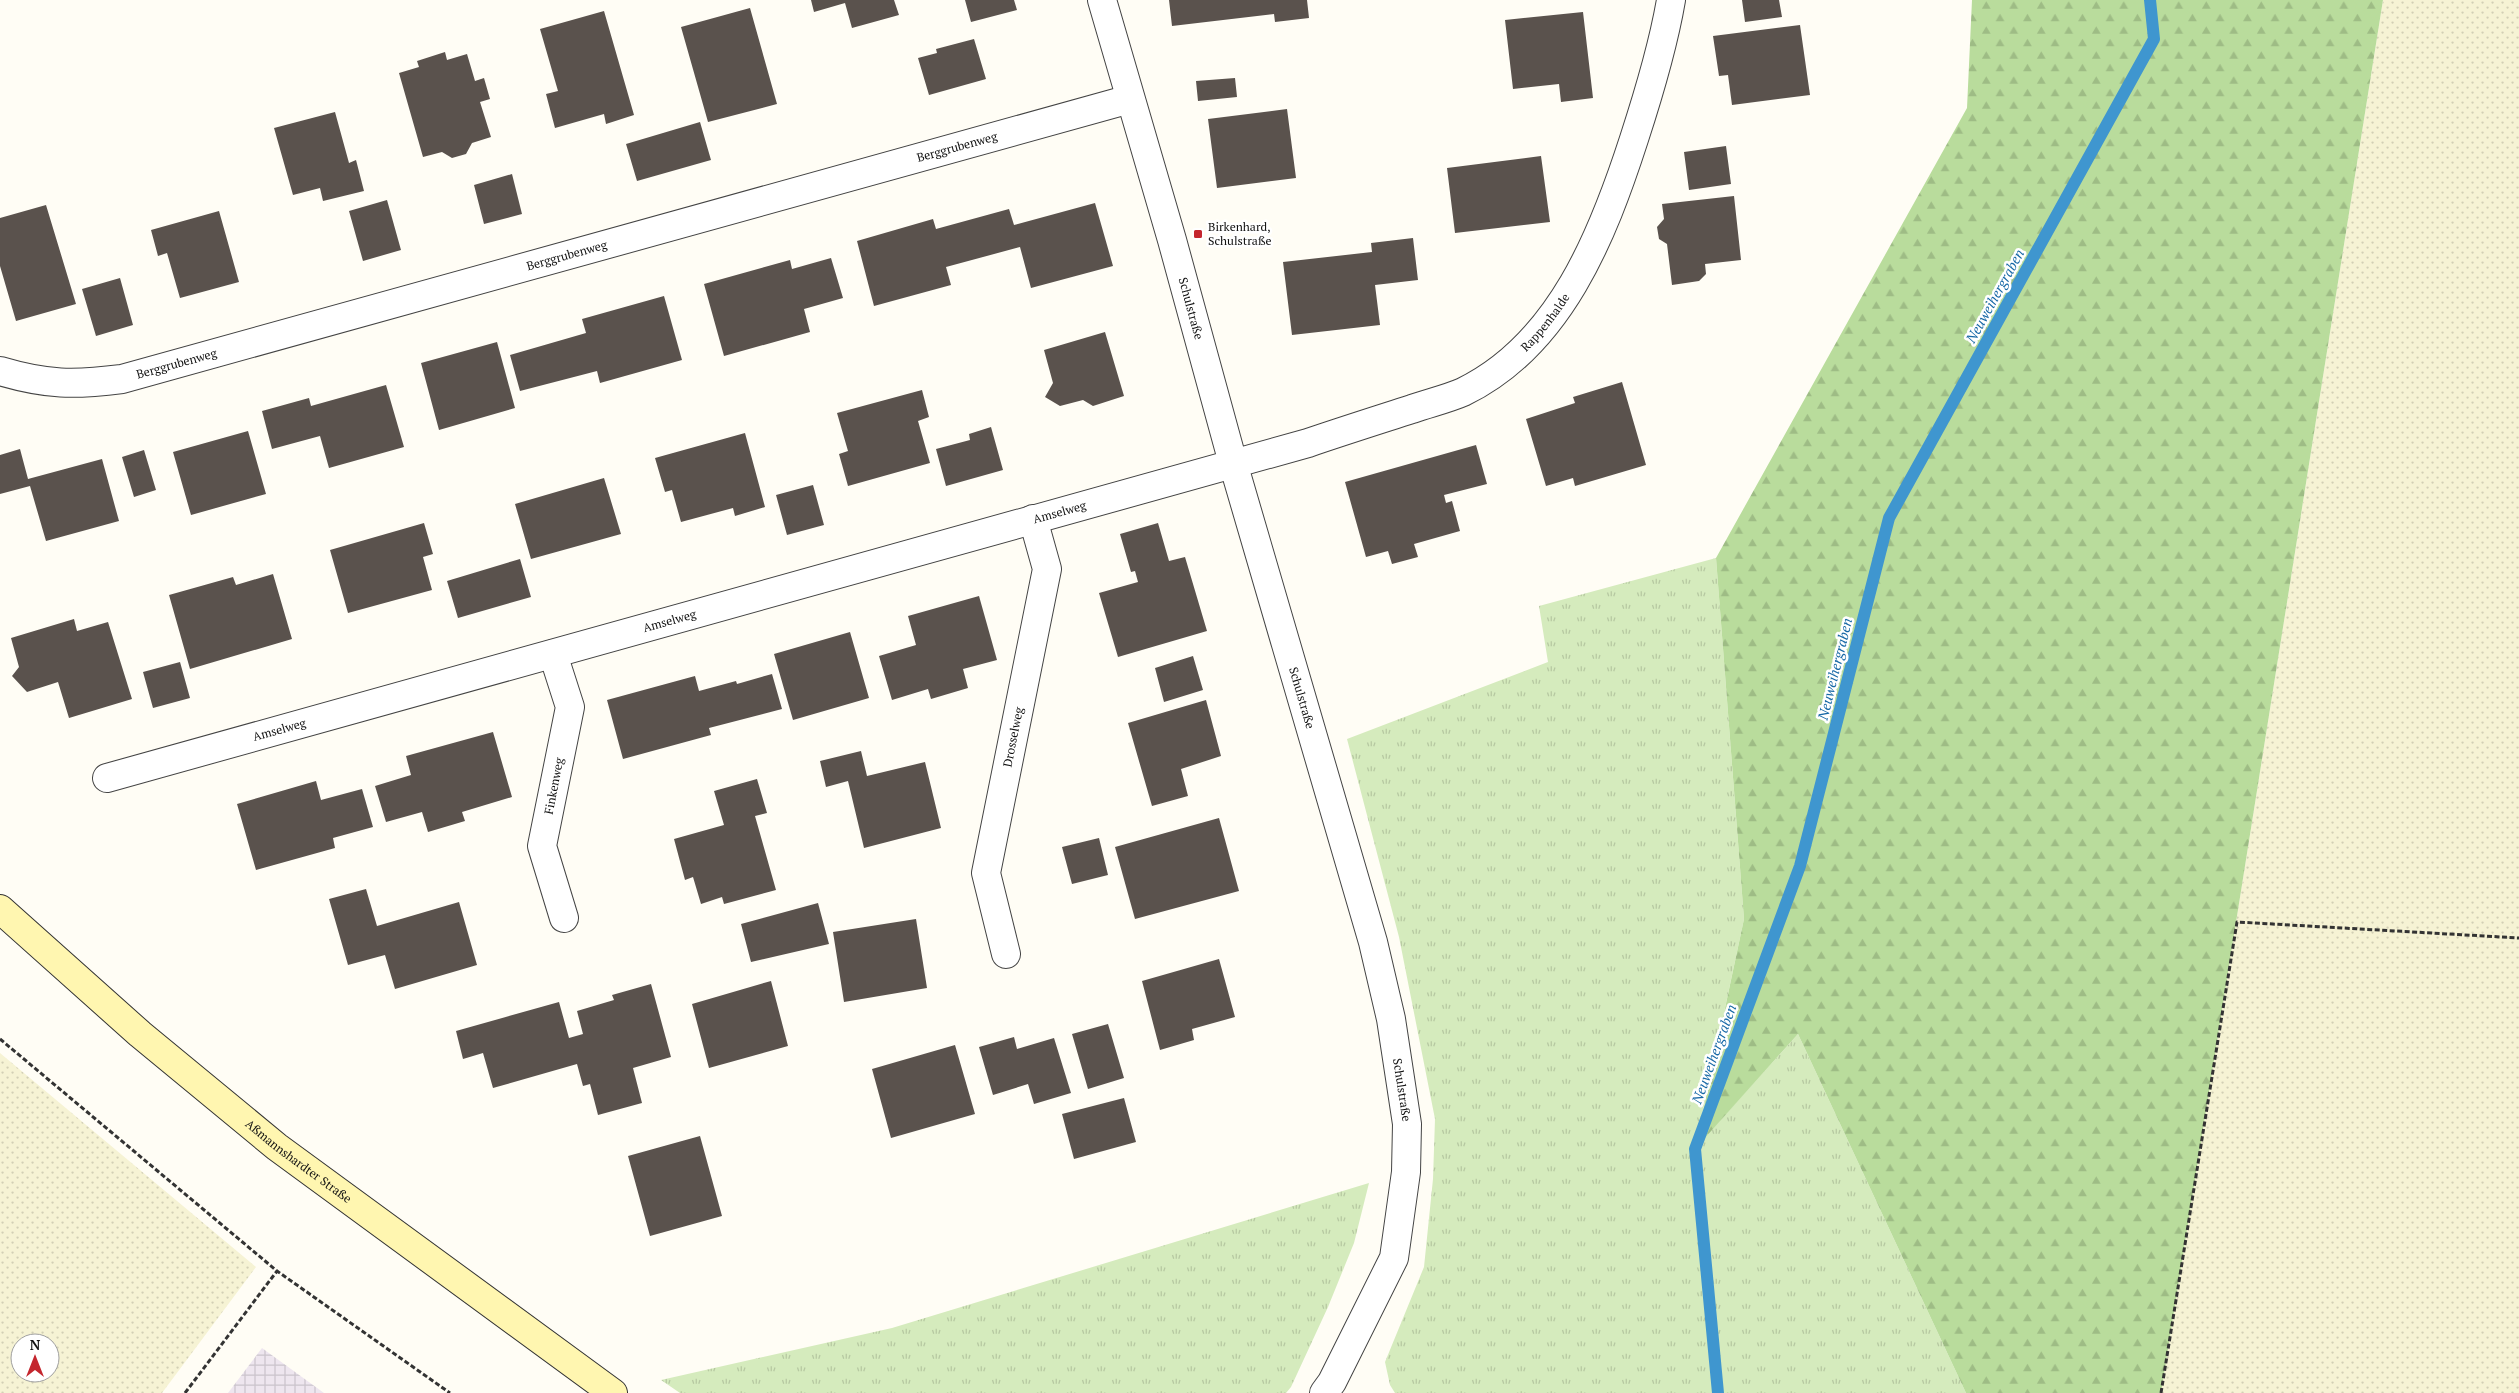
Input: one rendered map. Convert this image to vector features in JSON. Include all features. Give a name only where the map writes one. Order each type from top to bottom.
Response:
[{"type":"main road","name":"Aßmannshardter Straße","points":[[0,909],[140,1034],[277,1147],[613,1393]]},
{"type":"street","name":"Schulstraße","points":[[1102,0],[1172,240],[1232,463],[1373,942],[1391,1019],[1407,1124],[1406,1172],[1394,1258],[1332,1382],[1324,1393]]},
{"type":"street","name":"Rappenhalde","points":[[1232,463],[1308,443],[1462,392],[1498,370],[1526,345],[1554,313],[1580,276],[1612,206],[1655,76],[1672,0]]},
{"type":"street","name":"Berggrubenweg","points":[[0,372],[28,380],[74,385],[122,379],[1130,99]]},
{"type":"street","name":"Amselweg","points":[[107,778],[1232,463]]},
{"type":"street","name":"Drosselweg","points":[[1006,954],[986,873],[1047,569],[1033,519]]},
{"type":"street","name":"Finkenweg","points":[[554,654],[570,708],[542,846],[564,918]]},
{"type":"path","points":[[2161,1393],[2237,922],[2519,938]]},
{"type":"path","points":[[0,1039],[277,1271],[450,1393]]},
{"type":"path","points":[[185,1393],[277,1271]]},
{"type":"shaded area","points":[[2383,0],[2519,0],[2519,1393],[2161,1393]]},
{"type":"shaded area","points":[[0,1053],[256,1267],[162,1393],[0,1393]]},
{"type":"shaded area","points":[[262,1348],[324,1393],[228,1393]]},
{"type":"green space","points":[[1972,0],[2383,0],[2161,1393],[1966,1393],[1798,1034],[1695,1149],[1744,919],[1716,558],[1967,108]]},
{"type":"green space","points":[[1716,558],[1744,919],[1695,1148],[1798,1034],[1966,1393],[1395,1393],[1390,1385],[1385,1362],[1424,1267],[1433,1179],[1435,1119],[1399,937],[1347,739],[1548,662],[1539,606]]},
{"type":"green space","points":[[1369,1183],[1354,1243],[1328,1307],[1291,1387],[1286,1393],[680,1393],[661,1380],[892,1328]]},
{"type":"building","points":[[811,0],[894,0],[899,15],[852,28],[845,3],[814,12]]},
{"type":"building","points":[[965,0],[1014,0],[1017,10],[971,22]]},
{"type":"building","points":[[1169,0],[1307,0],[1309,18],[1275,22],[1274,14],[1172,26]]},
{"type":"building","points":[[1742,0],[1779,0],[1782,17],[1745,22]]},
{"type":"building","points":[[750,8],[777,104],[708,122],[681,27]]},
{"type":"building","points":[[604,11],[634,115],[606,124],[604,114],[555,128],[546,94],[558,91],[540,29]]},
{"type":"building","points":[[1583,12],[1593,98],[1561,102],[1559,84],[1513,89],[1505,20]]},
{"type":"building","points":[[1800,25],[1810,95],[1732,105],[1728,75],[1719,76],[1713,36]]},
{"type":"building","points":[[974,39],[986,79],[929,95],[918,58],[937,53],[936,49]]},
{"type":"building","points":[[445,52],[447,60],[467,54],[475,81],[484,78],[490,99],[480,102],[491,137],[472,143],[466,154],[452,158],[442,152],[423,157],[399,73],[419,67],[417,61]]},
{"type":"building","points":[[1235,78],[1237,97],[1198,101],[1196,81]]},
{"type":"building","points":[[1287,109],[1296,178],[1217,188],[1208,119]]},
{"type":"building","points":[[335,112],[349,163],[356,160],[364,191],[323,201],[320,188],[293,195],[274,128]]},
{"type":"building","points":[[700,122],[711,160],[637,181],[626,144]]},
{"type":"building","points":[[1726,146],[1731,184],[1689,190],[1684,152]]},
{"type":"building","points":[[1541,156],[1550,222],[1455,233],[1447,168]]},
{"type":"building","points":[[512,174],[522,214],[484,224],[474,185]]},
{"type":"building","points":[[1734,196],[1741,260],[1705,264],[1706,274],[1699,281],[1672,285],[1667,244],[1659,239],[1657,227],[1664,219],[1662,204]]},
{"type":"building","points":[[387,200],[401,250],[363,261],[349,211]]},
{"type":"building","points":[[1095,203],[1113,266],[1031,288],[1020,247],[946,267],[951,285],[874,306],[857,241],[933,219],[936,229],[1009,209],[1014,225]]},
{"type":"building","points":[[46,205],[76,304],[16,321],[0,266],[0,218]]},
{"type":"building","points":[[219,211],[239,282],[180,298],[167,253],[158,256],[151,230]]},
{"type":"building","points":[[1413,238],[1418,280],[1375,285],[1380,325],[1292,335],[1283,262],[1372,252],[1371,243]]},
{"type":"building","points":[[831,258],[843,298],[804,309],[810,332],[724,356],[704,284],[790,260],[792,269]]},
{"type":"building","points":[[120,278],[133,325],[96,336],[82,289]]},
{"type":"building","points":[[664,296],[682,360],[600,383],[597,371],[520,391],[510,355],[586,333],[582,319]]},
{"type":"building","points":[[1105,332],[1124,396],[1093,406],[1083,400],[1060,406],[1045,397],[1053,383],[1044,350]]},
{"type":"building","points":[[497,342],[515,408],[439,430],[421,363]]},
{"type":"building","points":[[1622,382],[1646,465],[1575,486],[1573,478],[1546,486],[1526,419],[1575,403],[1573,397]]},
{"type":"building","points":[[386,385],[404,447],[329,468],[320,436],[272,449],[262,411],[309,398],[311,406]]},
{"type":"building","points":[[922,390],[929,417],[918,421],[930,463],[848,486],[839,454],[848,451],[837,413]]},
{"type":"building","points":[[991,427],[1003,470],[946,486],[936,449],[970,440],[969,434]]},
{"type":"building","points":[[248,431],[266,494],[191,515],[173,452]]},
{"type":"building","points":[[745,433],[765,507],[735,516],[733,508],[681,522],[672,490],[665,492],[655,458]]},
{"type":"building","points":[[1476,445],[1487,484],[1444,495],[1446,503],[1452,501],[1460,531],[1414,544],[1418,557],[1392,564],[1388,551],[1366,557],[1345,482]]},
{"type":"building","points":[[20,449],[28,479],[102,459],[119,521],[46,541],[30,486],[0,494],[0,455]]},
{"type":"building","points":[[144,450],[156,490],[134,497],[122,457]]},
{"type":"building","points":[[604,478],[621,534],[531,559],[515,504]]},
{"type":"building","points":[[813,485],[824,525],[787,535],[776,495]]},
{"type":"building","points":[[424,523],[433,554],[423,557],[432,590],[348,613],[330,550]]},
{"type":"building","points":[[1158,523],[1169,561],[1185,557],[1207,631],[1118,657],[1099,593],[1138,582],[1135,571],[1131,572],[1120,534]]},
{"type":"building","points":[[520,559],[531,597],[458,618],[447,581]]},
{"type":"building","points":[[273,574],[292,639],[190,669],[169,595],[233,577],[236,585]]},
{"type":"building","points":[[979,596],[997,660],[963,669],[968,688],[931,699],[928,689],[892,700],[879,656],[916,645],[908,616]]},
{"type":"building","points":[[74,619],[77,631],[108,622],[132,699],[69,718],[58,682],[27,692],[12,676],[19,667],[11,638]]},
{"type":"building","points":[[850,632],[869,698],[793,720],[774,654]]},
{"type":"building","points":[[1193,656],[1203,690],[1164,702],[1155,668]]},
{"type":"building","points":[[180,662],[190,698],[153,708],[143,672]]},
{"type":"building","points":[[772,674],[782,709],[709,728],[711,735],[623,759],[607,700],[695,676],[699,691],[736,681],[737,684]]},
{"type":"building","points":[[1206,700],[1221,756],[1181,769],[1188,796],[1152,806],[1128,723]]},
{"type":"building","points":[[493,732],[512,797],[462,812],[465,821],[428,832],[422,812],[386,822],[375,786],[411,775],[406,756]]},
{"type":"building","points":[[861,751],[867,776],[925,762],[941,828],[864,848],[848,781],[826,787],[820,761]]},
{"type":"building","points":[[757,779],[767,813],[755,816],[776,890],[724,904],[722,897],[701,904],[693,877],[685,880],[674,839],[724,825],[714,791]]},
{"type":"building","points":[[316,781],[321,800],[362,789],[373,827],[333,838],[335,848],[256,870],[237,804]]},
{"type":"building","points":[[1219,818],[1239,891],[1135,919],[1115,847]]},
{"type":"building","points":[[1099,838],[1108,875],[1072,884],[1062,847]]},
{"type":"building","points":[[366,889],[377,926],[459,902],[477,965],[395,989],[385,955],[348,965],[329,899]]},
{"type":"building","points":[[818,903],[829,944],[751,962],[741,924]]},
{"type":"building","points":[[916,919],[927,988],[844,1002],[833,932]]},
{"type":"building","points":[[1219,959],[1235,1017],[1192,1029],[1194,1040],[1160,1050],[1142,981]]},
{"type":"building","points":[[771,981],[788,1046],[709,1068],[692,1004]]},
{"type":"building","points":[[651,984],[671,1057],[633,1068],[642,1103],[598,1115],[590,1084],[583,1086],[577,1064],[493,1088],[483,1053],[463,1059],[456,1031],[559,1002],[569,1038],[583,1034],[577,1011],[614,1000],[612,995]]},
{"type":"building","points":[[1108,1024],[1124,1078],[1088,1089],[1072,1034]]},
{"type":"building","points":[[1014,1037],[1017,1049],[1054,1038],[1071,1093],[1034,1104],[1028,1084],[993,1095],[979,1047]]},
{"type":"building","points":[[955,1045],[975,1114],[891,1138],[872,1069]]},
{"type":"building","points":[[1124,1098],[1136,1142],[1074,1159],[1062,1114]]},
{"type":"building","points":[[700,1136],[722,1216],[650,1236],[628,1156]]},
{"type":"waterway","name":"Neuweihergraben","points":[[1718,1393],[1695,1149],[1800,866],[1889,518],[2154,39],[2150,0]]},
{"type":"place","name":"Birkenhard, Schulstraße","points":[[1198,234]]}]
